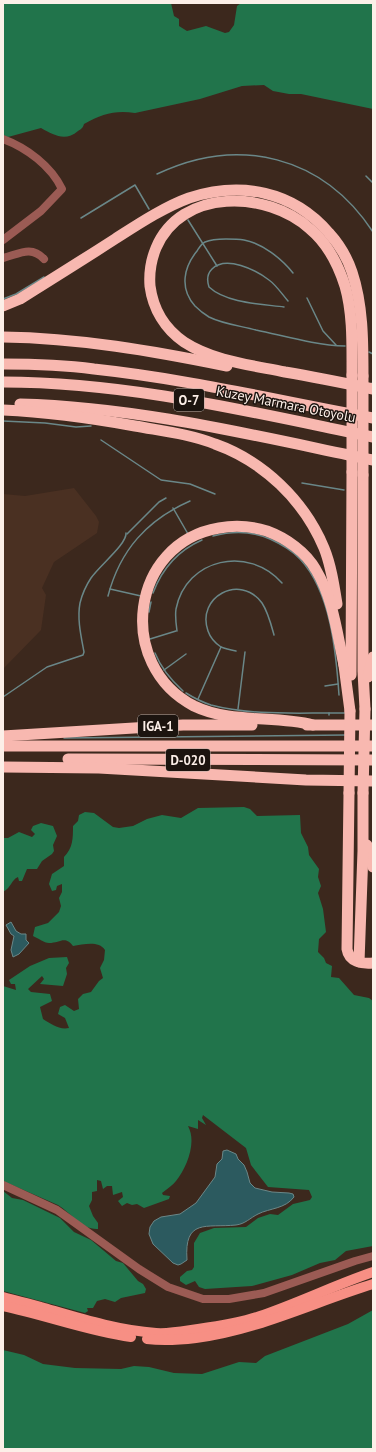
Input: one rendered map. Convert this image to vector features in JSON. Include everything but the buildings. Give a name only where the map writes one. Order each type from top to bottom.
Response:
[{"type":"highway","points":[[3,306],[20,299],[152,217],[188,198],[223,190],[260,192],[276,196],[292,203],[309,214],[323,226],[337,242],[345,256],[352,271],[357,289],[361,315],[358,376],[357,473],[350,711],[346,949],[349,957],[366,964],[373,963]]},
{"type":"highway","points":[[358,376],[352,326],[345,287],[333,258],[324,244],[310,228],[297,219],[269,206],[253,202],[235,201],[216,203],[191,211],[168,228],[160,240],[152,258],[150,282],[153,298],[160,317],[174,335],[207,354],[232,361],[373,389]]},
{"type":"highway","points":[[3,337],[65,340],[113,345],[176,356],[373,396]]},
{"type":"highway","name":"Kuzey Marmara Otoyolu","points":[[3,364],[78,367],[150,376],[199,384],[373,418]]},
{"type":"highway","name":"Kuzey Marmara Otoyolu","points":[[3,382],[63,384],[146,393],[234,408],[373,437]]},
{"type":"highway","points":[[3,403],[63,406],[147,415],[373,460]]},
{"type":"highway","points":[[3,410],[74,416],[196,438],[237,453],[259,467],[277,482],[294,499],[314,528],[324,548],[334,587],[350,711]]},
{"type":"highway","points":[[357,473],[364,710],[359,962]]},
{"type":"highway","points":[[313,725],[299,721],[248,718],[215,713],[195,706],[170,687],[151,662],[142,631],[144,602],[155,573],[165,558],[178,546],[188,538],[202,532],[229,526],[242,526],[258,528],[273,533],[298,549],[315,568],[322,580],[333,613],[344,665]]},
{"type":"highway","points":[[364,710],[368,677],[373,657]]},
{"type":"highway","name":"IGA-1","points":[[3,736],[183,725],[373,725]]},
{"type":"highway","name":"D-020","points":[[3,746],[373,746]]},
{"type":"highway","name":"D-020","points":[[3,760],[373,760]]},
{"type":"highway","points":[[3,767],[99,768],[306,780],[373,781]]},
{"type":"highway","points":[[363,820],[369,855],[373,867]]},
{"type":"main road","points":[[3,1297],[40,1306],[88,1321],[157,1334],[224,1326],[259,1316],[298,1302],[343,1282],[373,1272]]},
{"type":"main road","points":[[3,1306],[24,1310],[111,1334],[155,1340],[174,1340],[213,1336],[242,1329],[373,1284]]},
{"type":"street","points":[[3,139],[20,147],[37,158],[56,178],[62,189],[41,211],[3,240]]},
{"type":"street","points":[[3,258],[30,251],[38,254],[44,260]]},
{"type":"street","points":[[3,1185],[57,1210],[139,1269],[168,1287],[203,1299],[229,1299],[264,1293],[348,1263],[373,1256]]},
{"type":"shaded area","points":[[74,488],[96,516],[99,522],[97,533],[54,562],[42,588],[46,595],[41,630],[3,669],[3,494],[25,496]]},
{"type":"green space","points":[[3,3],[171,3],[174,16],[179,19],[179,26],[187,31],[206,26],[225,33],[229,32],[234,25],[237,6],[241,3],[373,3],[373,109],[301,94],[289,94],[273,91],[264,85],[242,86],[200,99],[135,113],[121,112],[103,115],[84,124],[81,129],[69,136],[64,137],[55,135],[41,128],[8,137],[3,135]]},
{"type":"green space","points":[[244,807],[250,809],[257,816],[300,815],[301,833],[308,847],[309,855],[319,869],[318,877],[321,886],[318,893],[323,909],[326,932],[319,939],[318,952],[324,958],[326,963],[332,966],[331,977],[339,978],[354,995],[369,998],[373,1001],[373,1246],[346,1251],[335,1260],[320,1263],[292,1275],[252,1286],[205,1289],[199,1287],[195,1281],[186,1285],[180,1281],[180,1277],[187,1271],[192,1270],[194,1267],[194,1243],[200,1233],[214,1228],[246,1227],[258,1218],[270,1214],[278,1215],[293,1204],[310,1200],[312,1197],[309,1190],[268,1187],[251,1165],[246,1148],[203,1115],[202,1118],[206,1125],[198,1120],[198,1129],[188,1126],[191,1132],[190,1154],[184,1169],[176,1181],[162,1193],[163,1195],[170,1196],[169,1199],[144,1208],[137,1204],[132,1205],[127,1203],[122,1206],[118,1201],[123,1197],[122,1192],[113,1195],[112,1186],[107,1186],[103,1189],[101,1181],[97,1180],[97,1191],[92,1192],[92,1200],[89,1206],[98,1223],[98,1229],[92,1229],[81,1224],[58,1205],[3,1181],[3,986],[16,990],[15,984],[11,984],[9,980],[30,966],[49,958],[67,957],[69,963],[66,968],[67,974],[63,986],[40,984],[44,979],[42,976],[28,989],[31,992],[50,994],[52,1001],[40,1007],[43,1019],[55,1026],[69,1028],[65,1018],[58,1014],[60,1007],[65,1005],[74,1011],[79,1009],[78,999],[83,994],[91,992],[103,978],[100,968],[104,960],[105,950],[102,947],[94,944],[73,946],[65,940],[47,943],[33,936],[35,927],[48,923],[59,912],[61,906],[59,898],[62,892],[62,884],[57,886],[56,890],[52,891],[49,884],[52,874],[64,866],[64,857],[72,843],[73,826],[78,821],[79,815],[85,812],[94,813],[113,827],[119,828],[133,826],[147,819],[162,815],[181,818],[198,808]]},
{"type":"green space","points":[[41,823],[53,826],[57,836],[53,845],[54,851],[42,861],[37,869],[27,869],[22,881],[19,881],[18,877],[16,878],[3,892],[3,838],[8,838],[19,832],[32,837],[35,834],[31,830],[33,826]]},
{"type":"green space","points":[[3,1191],[12,1198],[23,1200],[60,1218],[74,1232],[91,1240],[116,1261],[123,1263],[138,1281],[143,1284],[146,1289],[145,1293],[121,1298],[115,1302],[105,1299],[97,1301],[93,1308],[87,1308],[88,1311],[85,1313],[3,1291]]},
{"type":"green space","points":[[373,1310],[373,1449],[3,1449],[3,1350],[24,1355],[43,1364],[75,1368],[121,1369],[134,1366],[149,1367],[174,1373],[202,1374],[239,1362],[256,1363],[265,1356],[348,1324]]},
{"type":"water","points":[[11,922],[16,931],[21,934],[26,934],[26,940],[29,943],[19,954],[13,957],[11,950],[14,936],[11,934],[6,925]]},
{"type":"water","points":[[227,1150],[236,1154],[238,1159],[244,1165],[250,1183],[255,1188],[272,1192],[289,1193],[293,1194],[294,1197],[286,1204],[258,1214],[245,1222],[236,1225],[207,1226],[193,1231],[189,1237],[187,1260],[178,1265],[173,1263],[153,1244],[149,1234],[150,1227],[154,1221],[161,1217],[180,1214],[196,1203],[215,1177],[217,1164],[222,1159],[223,1151]]},
{"type":"waterway","points":[[157,174],[188,162],[218,156],[248,155],[277,160],[304,170],[330,185],[353,206],[373,232]]},
{"type":"waterway","points":[[366,176],[373,183]]},
{"type":"waterway","points":[[81,218],[135,185],[149,209]]},
{"type":"waterway","points":[[188,220],[217,266]]},
{"type":"waterway","points":[[293,273],[271,252],[258,244],[242,240],[215,239],[200,246],[186,271],[185,285],[190,299],[195,306],[205,315],[214,319],[232,325],[300,340],[345,346]]},
{"type":"waterway","points":[[284,307],[234,300],[216,292],[209,287],[208,275],[212,269],[225,263],[249,268],[269,280],[277,287],[288,301]]},
{"type":"waterway","points":[[3,299],[16,294],[44,277]]},
{"type":"waterway","points":[[307,298],[323,331],[336,345]]},
{"type":"waterway","points":[[369,352],[373,354]]},
{"type":"waterway","points":[[3,421],[45,423],[76,427],[91,426]]},
{"type":"waterway","points":[[101,440],[161,480],[190,484],[215,494]]},
{"type":"waterway","points":[[302,483],[344,490]]},
{"type":"waterway","points":[[127,534],[159,502],[166,498]]},
{"type":"waterway","points":[[108,596],[113,579],[120,564],[137,538],[161,517],[190,501]]},
{"type":"waterway","points":[[173,508],[188,534]]},
{"type":"waterway","points":[[3,697],[47,667],[83,655],[84,652],[79,615],[82,597],[91,578],[122,543],[126,533]]},
{"type":"waterway","points":[[213,536],[227,533],[256,534],[282,545],[300,559],[319,588],[325,605],[334,642],[339,695]]},
{"type":"waterway","points":[[153,593],[161,576],[172,561],[186,549],[202,540]]},
{"type":"waterway","points":[[177,631],[176,609],[182,592],[192,578],[205,568],[220,563],[237,561],[253,564],[268,571],[282,583]]},
{"type":"waterway","points":[[110,589],[141,596]]},
{"type":"waterway","points":[[236,651],[221,647],[213,640],[208,631],[206,619],[208,608],[214,599],[222,593],[232,590],[243,590],[253,594],[262,603],[269,618],[274,635]]},
{"type":"waterway","points":[[149,612],[151,602]]},
{"type":"waterway","points":[[150,639],[176,631]]},
{"type":"waterway","points":[[198,699],[221,647]]},
{"type":"waterway","points":[[238,709],[245,652]]},
{"type":"waterway","points":[[155,653],[167,674],[183,691]]},
{"type":"waterway","points":[[164,670],[186,654]]},
{"type":"waterway","points":[[325,686],[338,684]]},
{"type":"waterway","points":[[186,693],[198,700],[225,708],[270,713],[329,713]]},
{"type":"waterway","points":[[329,715],[329,713],[345,713]]},
{"type":"waterway","points":[[64,738],[346,735]]}]
